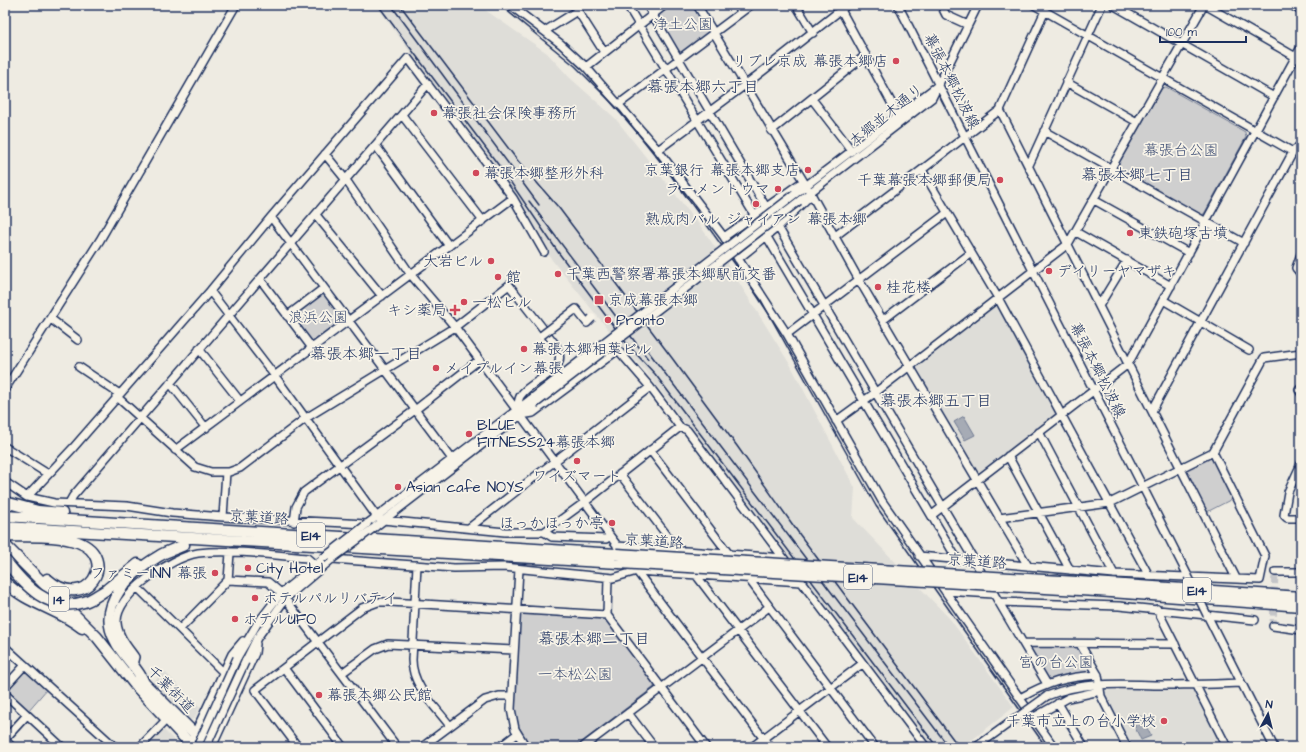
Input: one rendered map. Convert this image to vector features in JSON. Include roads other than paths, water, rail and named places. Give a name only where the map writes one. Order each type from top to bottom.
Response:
[{"type":"highway","points":[[5,502],[22,507]]},
{"type":"highway","points":[[5,506],[126,520],[140,525]]},
{"type":"highway","name":"京葉道路","points":[[5,516],[618,554],[1095,587],[1301,606]]},
{"type":"highway","points":[[5,545],[58,587],[76,590],[83,589],[93,581],[98,568],[97,562],[91,550],[86,545],[61,538],[7,531]]},
{"type":"highway","name":"京葉道路","points":[[7,531],[618,554]]},
{"type":"highway","points":[[5,560],[25,584],[48,600],[74,604],[90,600],[106,590],[145,558],[166,549],[184,545],[216,543],[234,544],[243,540]]},
{"type":"highway","name":"千葉街道","points":[[5,545],[97,637],[112,654],[135,685],[192,746]]},
{"type":"highway","points":[[144,683],[141,675],[114,640],[108,617],[112,601],[122,588],[148,563],[168,551],[184,545]]},
{"type":"highway","points":[[5,582],[27,599],[73,621],[90,635],[97,637]]},
{"type":"highway","name":"京葉道路","points":[[1095,587],[1228,592],[1301,597]]},
{"type":"highway","points":[[1228,592],[1301,590]]},
{"type":"highway","points":[[1259,603],[1301,611]]},
{"type":"highway","name":"千葉街道","points":[[112,654],[144,683],[207,747]]},
{"type":"street","points":[[5,389],[100,240],[236,5]]},
{"type":"street","points":[[510,5],[545,31],[586,67],[658,150],[724,237],[787,334],[882,501],[1054,747]]},
{"type":"street","points":[[627,5],[755,216]]},
{"type":"street","points":[[647,5],[766,207]]},
{"type":"street","points":[[586,67],[665,5]]},
{"type":"street","points":[[696,5],[771,131],[808,189],[859,280],[1028,566]]},
{"type":"street","points":[[619,104],[751,5]]},
{"type":"street","points":[[796,5],[812,33]]},
{"type":"street","name":"幕張本郷松波線","points":[[898,5],[966,136],[1274,747]]},
{"type":"street","points":[[941,5],[946,15],[968,25]]},
{"type":"street","points":[[939,85],[978,5]]},
{"type":"street","points":[[1034,5],[1255,132],[1293,152]]},
{"type":"street","points":[[1029,165],[1102,5]]},
{"type":"street","points":[[1113,5],[1274,96]]},
{"type":"street","points":[[836,421],[1034,272],[1068,244],[1204,5],[1298,59]]},
{"type":"street","points":[[1291,5],[1301,10]]},
{"type":"street","points":[[658,150],[745,85],[844,7],[866,55],[898,115]]},
{"type":"street","points":[[545,31],[575,8],[604,52]]},
{"type":"street","points":[[834,237],[1000,110],[1045,11]]},
{"type":"street","points":[[932,515],[1128,364],[1274,96],[1298,59],[1301,47]]},
{"type":"street","points":[[771,131],[866,55]]},
{"type":"street","points":[[27,497],[210,291],[271,217],[408,58],[513,198],[544,252]]},
{"type":"street","points":[[1066,82],[1137,122]]},
{"type":"street","points":[[69,503],[72,496],[428,84]]},
{"type":"street","name":"本郷並木通り","points":[[808,189],[852,151],[939,85]]},
{"type":"street","name":"本郷並木通り","points":[[519,413],[797,197],[932,98],[939,85]]},
{"type":"street","points":[[812,99],[852,151]]},
{"type":"street","points":[[1000,110],[1236,578]]},
{"type":"street","points":[[402,115],[483,221]]},
{"type":"street","points":[[1044,131],[1244,243]]},
{"type":"street","points":[[1152,411],[1293,152],[1301,144]]},
{"type":"street","points":[[376,146],[449,246]]},
{"type":"street","points":[[325,154],[346,180],[411,275],[455,327],[610,536],[618,554],[637,572],[770,747]]},
{"type":"street","points":[[922,170],[998,298],[1148,574]]},
{"type":"street","points":[[724,237],[799,184],[808,189]]},
{"type":"street","points":[[738,259],[778,228],[807,200],[808,189]]},
{"type":"street","points":[[175,450],[513,198]]},
{"type":"street","points":[[1094,200],[1189,253]]},
{"type":"street","points":[[787,334],[947,213]]},
{"type":"street","points":[[316,215],[382,296]]},
{"type":"street","points":[[271,217],[452,459]]},
{"type":"street","points":[[778,228],[1047,684]]},
{"type":"street","points":[[1076,232],[1171,286]]},
{"type":"street","points":[[767,236],[957,559]]},
{"type":"street","points":[[883,320],[971,253]]},
{"type":"street","points":[[1301,254],[1296,268],[1301,274]]},
{"type":"street","points":[[1099,306],[1127,260]]},
{"type":"street","points":[[260,280],[312,348]]},
{"type":"street","points":[[79,367],[117,395],[195,467],[211,472],[226,472],[245,464],[306,418],[455,327],[509,285],[555,344],[559,352],[560,359],[555,369],[520,395],[519,413],[380,519],[367,524],[322,559],[283,595],[232,654],[194,733],[192,746]]},
{"type":"street","points":[[287,316],[324,288]]},
{"type":"street","points":[[210,291],[275,376],[380,519],[505,532],[544,532],[552,537],[606,539],[610,536]]},
{"type":"street","points":[[1163,300],[1249,350]]},
{"type":"street","points":[[542,335],[576,309],[587,322],[592,318]]},
{"type":"street","points":[[51,319],[78,340]]},
{"type":"street","points":[[199,349],[240,402]]},
{"type":"street","points":[[207,747],[257,638],[283,595],[375,526],[380,519],[452,459],[519,413],[533,413],[618,350],[650,387],[680,427],[687,430],[926,747]]},
{"type":"street","points":[[999,518],[1110,503],[1213,452],[1264,358],[1301,352]]},
{"type":"street","points":[[294,522],[296,507],[304,492],[415,410],[479,360]]},
{"type":"street","points":[[170,383],[206,428]]},
{"type":"street","points":[[469,528],[650,387]]},
{"type":"street","points":[[1301,388],[1299,390],[1301,393]]},
{"type":"street","points":[[544,532],[585,502],[680,427]]},
{"type":"street","points":[[1039,432],[1114,574]]},
{"type":"street","points":[[5,447],[48,474]]},
{"type":"street","points":[[650,450],[729,554]]},
{"type":"street","points":[[919,556],[1114,574],[1148,574],[1260,580],[1265,556],[1213,452]]},
{"type":"street","points":[[1008,456],[1070,570]]},
{"type":"street","points":[[1301,464],[1288,492],[1284,515],[1287,518],[1301,518]]},
{"type":"street","points":[[223,517],[226,472]]},
{"type":"street","points":[[620,474],[679,551]]},
{"type":"street","points":[[5,482],[27,497],[54,503],[127,506],[172,513],[294,522],[367,524]]},
{"type":"street","points":[[618,554],[679,551],[783,558]]},
{"type":"street","points":[[133,665],[135,657],[119,633],[117,621],[121,604],[159,570],[178,559],[198,553],[230,553],[307,558],[315,565]]},
{"type":"street","points":[[180,630],[228,580],[230,553]]},
{"type":"street","points":[[332,559],[454,568],[504,567],[608,578],[622,577],[637,572],[801,582]]},
{"type":"street","points":[[417,565],[412,665],[417,681],[450,726]]},
{"type":"street","points":[[519,569],[511,714],[517,734],[526,747]]},
{"type":"street","points":[[1275,572],[1301,572]]},
{"type":"street","points":[[696,575],[826,747]]},
{"type":"street","points":[[608,578],[607,615],[706,747]]},
{"type":"street","points":[[748,578],[874,747]]},
{"type":"street","points":[[228,580],[268,582],[283,595],[397,747]]},
{"type":"street","points":[[138,588],[223,672]]},
{"type":"street","points":[[945,592],[993,594]]},
{"type":"street","points":[[298,747],[255,690],[362,608],[369,605],[384,602],[607,615]]},
{"type":"street","points":[[999,602],[1157,609],[1255,620]]},
{"type":"street","points":[[587,746],[661,687],[769,607]]},
{"type":"street","points":[[1157,609],[1227,747]]},
{"type":"street","points":[[1273,626],[1301,630]]},
{"type":"street","points":[[192,746],[249,636]]},
{"type":"street","points":[[212,747],[255,653],[257,638]]},
{"type":"street","points":[[342,673],[375,649],[383,645],[393,643],[514,650]]},
{"type":"street","points":[[1023,643],[1175,644]]},
{"type":"street","points":[[1080,644],[1098,675],[1100,688],[1127,747]]},
{"type":"street","points":[[5,647],[115,747]]},
{"type":"street","points":[[752,747],[862,664]]},
{"type":"street","points":[[5,687],[25,665]]},
{"type":"street","points":[[284,668],[344,747]]},
{"type":"street","points":[[1020,698],[1047,684],[1073,678],[1098,675]]},
{"type":"street","points":[[976,747],[1047,696],[1068,688],[1242,683]]},
{"type":"street","points":[[1037,688],[1050,708]]},
{"type":"street","points":[[1034,717],[1068,698],[1100,688]]},
{"type":"street","points":[[5,694],[62,747]]},
{"type":"street","points":[[422,747],[485,700],[499,696],[511,696]]},
{"type":"street","points":[[1058,703],[1084,747]]},
{"type":"street","points":[[628,713],[654,747]]},
{"type":"street","points":[[12,747],[5,740],[27,715]]},
{"type":"street","points":[[140,747],[167,719]]},
{"type":"street","points":[[500,747],[517,734]]},
{"type":"tunnel","points":[[1273,626],[1275,572]]},
{"type":"railway","points":[[378,5],[503,171],[558,252],[627,344],[655,374],[937,747]]},
{"type":"railway","points":[[391,5],[539,205]]},
{"type":"railway","points":[[400,5],[518,161],[559,208],[672,358],[800,535],[959,747]]},
{"type":"railway","points":[[500,5],[575,66],[620,111],[667,170],[761,300],[876,506],[1046,747]]},
{"type":"railway","points":[[529,201],[648,359]]},
{"type":"railway","points":[[648,351],[949,747]]},
{"type":"place","name":"リブレ京成 幕張本郷店","points":[[896,61]]},
{"type":"place","name":"幕張社会保険事務所","points":[[434,113]]},
{"type":"place","name":"京葉銀行 幕張本郷支店","points":[[808,170]]},
{"type":"place","name":"幕張本郷整形外科","points":[[476,173]]},
{"type":"place","name":"千葉幕張本郷郵便局","points":[[1000,180]]},
{"type":"place","name":"ラーメントウマ","points":[[778,189]]},
{"type":"place","name":"熟成肉バル ジャイアン 幕張本郷","points":[[756,204]]},
{"type":"place","name":"東鉄砲塚古墳","points":[[1130,233]]},
{"type":"place","name":"大岩ビル","points":[[491,261]]},
{"type":"place","name":"デイリーヤマザキ","points":[[1049,271]]},
{"type":"place","name":"千葉西警察署幕張本郷駅前交番","points":[[558,274]]},
{"type":"place","name":"館","points":[[498,277]]},
{"type":"place","name":"桂花楼","points":[[878,287]]},
{"type":"place","name":"京成幕張本郷","points":[[599,300]]},
{"type":"place","name":"一松ビル","points":[[464,302]]},
{"type":"place","name":"キシ薬局","points":[[455,310]]},
{"type":"place","name":"Pronto","points":[[608,320]]},
{"type":"place","name":"幕張本郷相葉ビル","points":[[524,349]]},
{"type":"place","name":"メイプルイン幕張","points":[[436,368]]},
{"type":"place","name":"BLUE FITNESS24幕張本郷","points":[[469,434]]},
{"type":"place","name":"ワイズマート","points":[[577,461]]},
{"type":"place","name":"Asian cafe NOYS","points":[[398,487]]},
{"type":"place","name":"ほっかほっか亭","points":[[612,523]]},
{"type":"place","name":"City Hotel","points":[[248,568]]},
{"type":"place","name":"ファミーINN 幕張","points":[[215,573]]},
{"type":"place","name":"ホテルパルリバテイ","points":[[255,598]]},
{"type":"place","name":"ホテルUFO","points":[[235,619]]},
{"type":"place","name":"幕張本郷公民館","points":[[319,695]]},
{"type":"place","name":"千葉市立上の台小学校","points":[[1164,721]]},
{"type":"district","name":"幕張本郷六丁目","points":[[703,86]]},
{"type":"district","name":"幕張本郷七丁目","points":[[1137,174]]},
{"type":"district","name":"幕張本郷一丁目","points":[[366,353]]},
{"type":"district","name":"幕張本郷五丁目","points":[[936,400]]},
{"type":"district","name":"幕張本郷二丁目","points":[[594,638]]},
{"type":"park label","name":"浄土公園","points":[[683,24]]},
{"type":"park label","name":"幕張台公園","points":[[1181,150]]},
{"type":"park label","name":"浪浜公園","points":[[318,317]]},
{"type":"park label","name":"宮の台公園","points":[[1056,662]]},
{"type":"park label","name":"一本松公園","points":[[575,674]]}]
